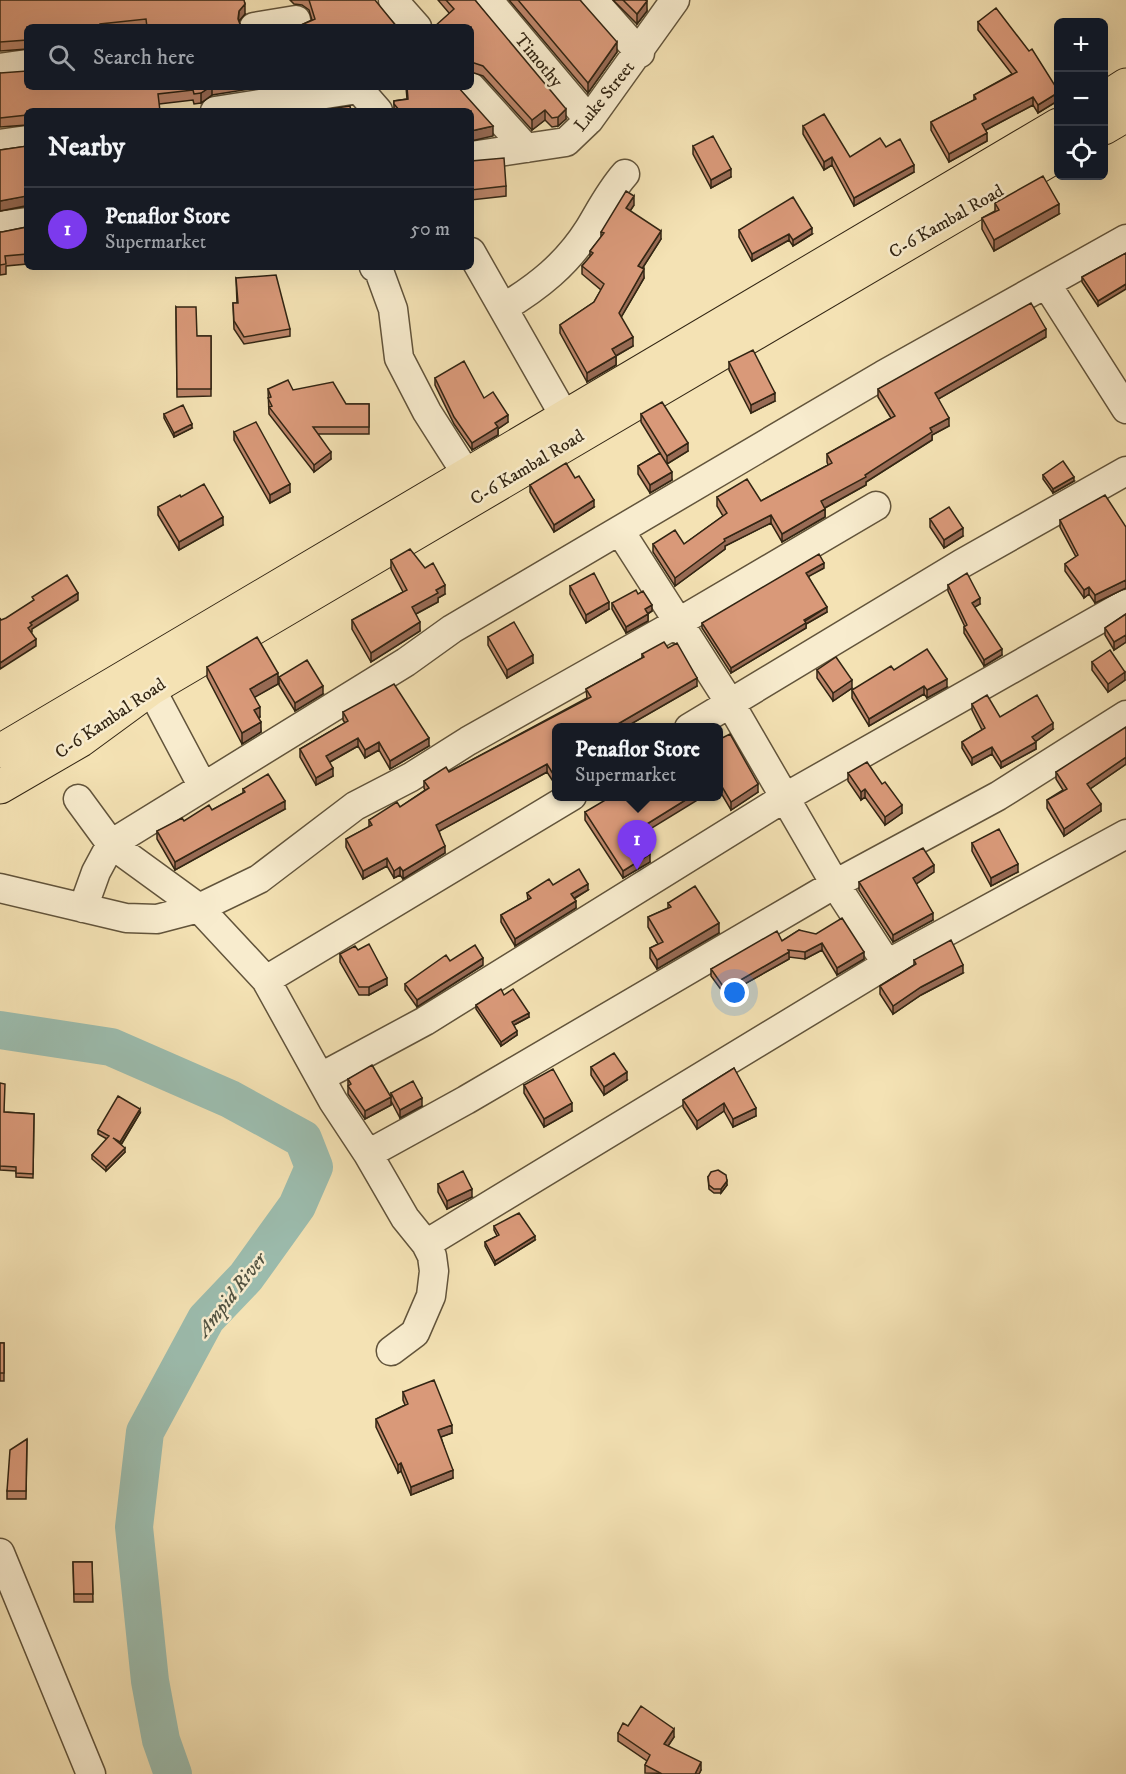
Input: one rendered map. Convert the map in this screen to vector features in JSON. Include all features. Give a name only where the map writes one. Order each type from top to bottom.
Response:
[{"type":"main road","points":[[1108,96],[1126,85]]},
{"type":"main road","points":[[1107,126],[1126,115]]},
{"type":"main road","name":"C-6 Kambal Road","points":[[473,484],[565,417],[1057,126]]},
{"type":"main road","name":"C-6 Kambal Road","points":[[0,751],[146,677],[473,484],[1054,158]]},
{"type":"main road","name":"C-6 Kambal Road","points":[[0,787],[81,740],[146,677]]},
{"type":"street","points":[[393,0],[414,24]]},
{"type":"street","name":"Timothy","points":[[488,0],[589,120]]},
{"type":"street","points":[[593,0],[640,53]]},
{"type":"street","name":"Luke Street","points":[[474,156],[566,142],[589,120],[640,53],[675,0]]},
{"type":"street","points":[[264,24],[291,16]]},
{"type":"street","points":[[0,68],[24,64]]},
{"type":"street","points":[[234,108],[345,90]]},
{"type":"street","points":[[359,90],[375,108]]},
{"type":"street","points":[[474,90],[526,148]]},
{"type":"street","points":[[0,144],[24,140]]},
{"type":"street","points":[[503,308],[536,288],[564,262],[589,229],[608,193],[625,174]]},
{"type":"street","points":[[0,226],[24,222]]},
{"type":"street","points":[[83,908],[96,872],[111,844],[406,662],[452,628],[883,375],[1047,285],[1126,238]]},
{"type":"street","points":[[474,257],[565,417]]},
{"type":"street","points":[[379,270],[393,309],[399,358],[427,412],[473,484]]},
{"type":"street","points":[[1047,285],[1126,409]]},
{"type":"street","points":[[697,723],[961,564],[1126,471]]},
{"type":"street","points":[[0,888],[126,918],[157,919],[199,908],[259,879],[355,806],[411,777],[468,741],[679,622],[876,506]]},
{"type":"street","points":[[620,531],[730,703],[835,884],[887,964]]},
{"type":"street","points":[[321,1077],[425,1022],[784,798],[1126,604]]},
{"type":"street","points":[[146,677],[203,788]]},
{"type":"street","points":[[368,1154],[457,1106],[835,884],[998,796],[1126,715]]},
{"type":"street","points":[[78,799],[111,844],[199,908],[266,980],[333,1101],[368,1154],[405,1218],[426,1244],[432,1256],[434,1271],[431,1296],[415,1333],[391,1351]]},
{"type":"street","points":[[266,980],[564,801]]},
{"type":"street","points":[[426,1244],[887,964],[1126,834]]},
{"type":"street","points":[[0,1553],[91,1774]]},
{"type":"building","points":[[0,0],[244,0],[245,4],[239,11],[240,24],[147,24],[146,19],[100,24],[24,24],[24,40],[0,42]]},
{"type":"building","points":[[309,0],[375,0],[395,24],[304,24],[315,19]]},
{"type":"building","points":[[446,0],[475,0],[566,109],[558,117],[552,118],[545,110],[532,120],[483,66],[474,63],[474,24],[437,24],[454,9]]},
{"type":"building","points":[[518,0],[580,0],[617,42],[588,83]]},
{"type":"building","points":[[623,0],[645,0],[647,1],[637,14]]},
{"type":"building","points":[[996,8],[1029,51],[1032,49],[1054,84],[1054,95],[1038,105],[1033,97],[982,124],[987,133],[949,154],[931,122],[976,99],[974,95],[1017,72],[978,22]]},
{"type":"building","points":[[24,71],[24,90],[193,90],[158,94],[160,108],[24,108],[24,115],[0,118],[0,73]]},
{"type":"building","points":[[193,90],[206,90],[201,93],[194,94]]},
{"type":"building","points":[[407,90],[461,90],[493,126],[474,130],[474,108],[397,108],[394,104],[394,101],[408,99]]},
{"type":"building","points":[[824,114],[850,157],[880,138],[886,147],[900,139],[914,165],[854,198],[832,157],[824,162],[803,126]]},
{"type":"building","points":[[713,136],[731,169],[711,180],[693,146]]},
{"type":"building","points":[[24,146],[24,197],[0,201],[0,150]]},
{"type":"building","points":[[504,158],[506,186],[474,190],[474,161]]},
{"type":"building","points":[[1043,176],[1059,204],[994,240],[982,218],[999,210],[995,203]]},
{"type":"building","points":[[626,191],[634,196],[626,208],[661,231],[638,266],[644,269],[619,313],[633,337],[612,349],[616,356],[587,373],[560,325],[594,302],[604,284],[582,266],[593,253],[590,251],[604,233],[601,232]]},
{"type":"building","points":[[793,197],[812,228],[793,240],[789,234],[752,254],[739,230]]},
{"type":"building","points":[[24,228],[24,254],[5,256],[6,264],[0,265],[0,232]]},
{"type":"building","points":[[1126,253],[1126,284],[1098,301],[1082,277]]},
{"type":"building","points":[[276,275],[290,329],[244,337],[234,321],[233,303],[238,303],[236,278]]},
{"type":"building","points":[[1031,303],[1046,329],[935,393],[949,418],[930,428],[932,432],[865,475],[866,477],[821,501],[825,509],[782,534],[771,515],[724,539],[725,541],[675,578],[653,544],[675,530],[684,544],[727,513],[717,497],[747,479],[761,501],[832,463],[827,454],[895,416],[878,389]]},
{"type":"building","points":[[176,307],[196,307],[197,336],[211,336],[211,389],[177,389]]},
{"type":"building","points":[[753,350],[775,393],[751,405],[729,362]]},
{"type":"building","points":[[464,361],[484,398],[493,392],[508,415],[495,423],[498,427],[472,443],[454,417],[435,378]]},
{"type":"building","points":[[288,380],[293,390],[333,382],[346,404],[369,404],[369,427],[313,427],[331,452],[314,465],[269,407],[272,406],[268,398],[271,397],[268,389]]},
{"type":"building","points":[[662,402],[688,443],[667,456],[641,414]]},
{"type":"building","points":[[183,405],[192,424],[174,433],[164,414]]},
{"type":"building","points":[[256,422],[290,484],[270,495],[234,432]]},
{"type":"building","points":[[660,453],[672,472],[650,485],[638,466]]},
{"type":"building","points":[[1063,461],[1074,477],[1053,489],[1043,475]]},
{"type":"building","points":[[566,463],[575,478],[579,476],[594,500],[554,525],[530,485]]},
{"type":"building","points":[[204,484],[223,517],[179,542],[158,507]]},
{"type":"building","points":[[1105,495],[1126,527],[1126,580],[1095,595],[1089,587],[1084,590],[1065,564],[1078,555],[1060,520]]},
{"type":"building","points":[[949,507],[963,528],[944,540],[930,519]]},
{"type":"building","points":[[410,549],[425,568],[433,563],[445,585],[436,590],[438,593],[412,607],[420,622],[371,653],[352,620],[407,590],[391,560]]},
{"type":"building","points":[[819,554],[824,563],[806,573],[827,607],[804,620],[806,623],[731,668],[702,623]]},
{"type":"building","points":[[594,573],[609,602],[586,615],[570,586]]},
{"type":"building","points":[[967,573],[980,598],[972,603],[1002,649],[984,660],[964,627],[967,625],[948,585]]},
{"type":"building","points":[[67,575],[78,593],[30,623],[32,625],[28,628],[36,639],[0,663],[0,618],[1,620],[6,618],[34,600],[32,597]]},
{"type":"building","points":[[636,590],[638,594],[643,591],[652,605],[645,609],[648,614],[626,627],[612,603]]},
{"type":"building","points":[[1126,614],[1126,635],[1114,642],[1105,628]]},
{"type":"building","points":[[514,622],[533,655],[507,670],[488,637]]},
{"type":"building","points":[[257,637],[278,673],[250,689],[260,707],[254,710],[261,722],[242,733],[207,667]]},
{"type":"building","points":[[664,642],[668,648],[677,643],[697,678],[620,723],[552,723],[552,772],[547,764],[436,825],[445,846],[403,871],[400,867],[394,871],[387,858],[363,871],[346,839],[372,825],[369,820],[397,802],[400,807],[429,788],[424,781],[446,767],[449,772],[591,697],[586,689],[644,657],[642,654]]},
{"type":"building","points":[[927,649],[947,679],[927,690],[924,686],[869,719],[852,690],[891,666],[894,670]]},
{"type":"building","points":[[1110,650],[1125,672],[1108,684],[1092,662]]},
{"type":"building","points":[[836,657],[852,680],[833,693],[817,670]]},
{"type":"building","points":[[307,660],[323,686],[295,703],[279,677]]},
{"type":"building","points":[[394,684],[429,738],[390,761],[379,742],[365,750],[358,738],[326,756],[333,768],[316,778],[300,749],[348,721],[343,712]]},
{"type":"building","points":[[987,695],[1000,717],[1037,695],[1053,723],[1032,737],[1036,742],[1001,762],[992,747],[972,758],[962,742],[985,728],[972,704]]},
{"type":"building","points":[[1126,727],[1126,757],[1087,784],[1101,804],[1064,829],[1047,800],[1067,789],[1056,772]]},
{"type":"building","points":[[730,734],[758,784],[731,802],[723,788],[723,738]]},
{"type":"building","points":[[867,762],[882,784],[885,782],[902,805],[885,817],[865,789],[861,792],[848,773]]},
{"type":"building","points":[[268,774],[285,801],[175,862],[157,831],[182,818],[184,821],[209,805],[212,810],[245,792],[243,789]]},
{"type":"building","points":[[604,801],[684,801],[634,832],[650,854],[623,871],[585,812]]},
{"type":"building","points":[[999,829],[1018,864],[991,878],[972,843]]},
{"type":"building","points":[[923,848],[934,865],[913,878],[933,913],[893,935],[859,882]]},
{"type":"building","points":[[579,869],[588,884],[571,894],[576,901],[515,939],[501,915],[531,898],[527,893],[549,879],[553,885]]},
{"type":"building","points":[[695,886],[719,923],[657,960],[650,948],[663,942],[648,917],[671,907],[668,903]]},
{"type":"building","points":[[842,918],[864,952],[837,968],[822,943],[805,952],[788,950],[789,952],[725,989],[711,969],[777,931],[782,941],[799,930],[816,934]]},
{"type":"building","points":[[951,940],[963,965],[921,987],[893,1006],[880,986],[916,964],[914,960]]},
{"type":"building","points":[[369,944],[387,978],[369,987],[359,987],[340,954],[355,946],[358,950]]},
{"type":"building","points":[[475,945],[483,958],[417,1000],[405,984],[446,955],[450,961]]},
{"type":"building","points":[[501,989],[504,995],[513,989],[529,1013],[512,1022],[517,1031],[501,1042],[476,1005]]},
{"type":"building","points":[[614,1053],[627,1072],[604,1087],[591,1067]]},
{"type":"building","points":[[372,1065],[391,1097],[365,1111],[348,1086],[351,1084],[348,1079]]},
{"type":"building","points":[[734,1068],[756,1108],[733,1119],[724,1103],[697,1121],[683,1100]]},
{"type":"building","points":[[553,1069],[572,1103],[544,1119],[524,1085]]},
{"type":"building","points":[[413,1081],[422,1098],[400,1110],[391,1093]]},
{"type":"building","points":[[0,1083],[5,1084],[4,1112],[34,1114],[33,1174],[16,1173],[16,1167],[0,1166]]},
{"type":"building","points":[[118,1096],[140,1109],[120,1142],[113,1138],[125,1148],[106,1167],[92,1155],[109,1136],[98,1130]]},
{"type":"building","points":[[718,1170],[726,1175],[727,1181],[721,1189],[714,1189],[709,1185],[708,1177],[711,1172]]},
{"type":"building","points":[[463,1171],[472,1189],[447,1201],[438,1184]]},
{"type":"building","points":[[519,1213],[535,1236],[495,1261],[485,1242],[499,1235],[494,1226]]},
{"type":"building","points":[[0,1343],[4,1343],[4,1373],[0,1373]]},
{"type":"building","points":[[434,1380],[452,1425],[438,1430],[453,1470],[411,1487],[401,1463],[398,1465],[376,1419],[408,1404],[403,1392]]},
{"type":"building","points":[[27,1439],[26,1491],[7,1491],[10,1450]]},
{"type":"building","points":[[73,1562],[92,1562],[93,1594],[74,1594]]},
{"type":"building","points":[[641,1706],[674,1729],[664,1744],[701,1762],[695,1774],[662,1774],[645,1765],[650,1755],[618,1733],[623,1723],[628,1726]]},
{"type":"waterway","name":"Ampid River","points":[[0,1030],[111,1047],[230,1099],[303,1139],[314,1167],[297,1206],[246,1277],[206,1319],[145,1432],[134,1527],[150,1681],[161,1740],[173,1774]]},
{"type":"place","name":"Penaflor Store","points":[[637,870]]}]
